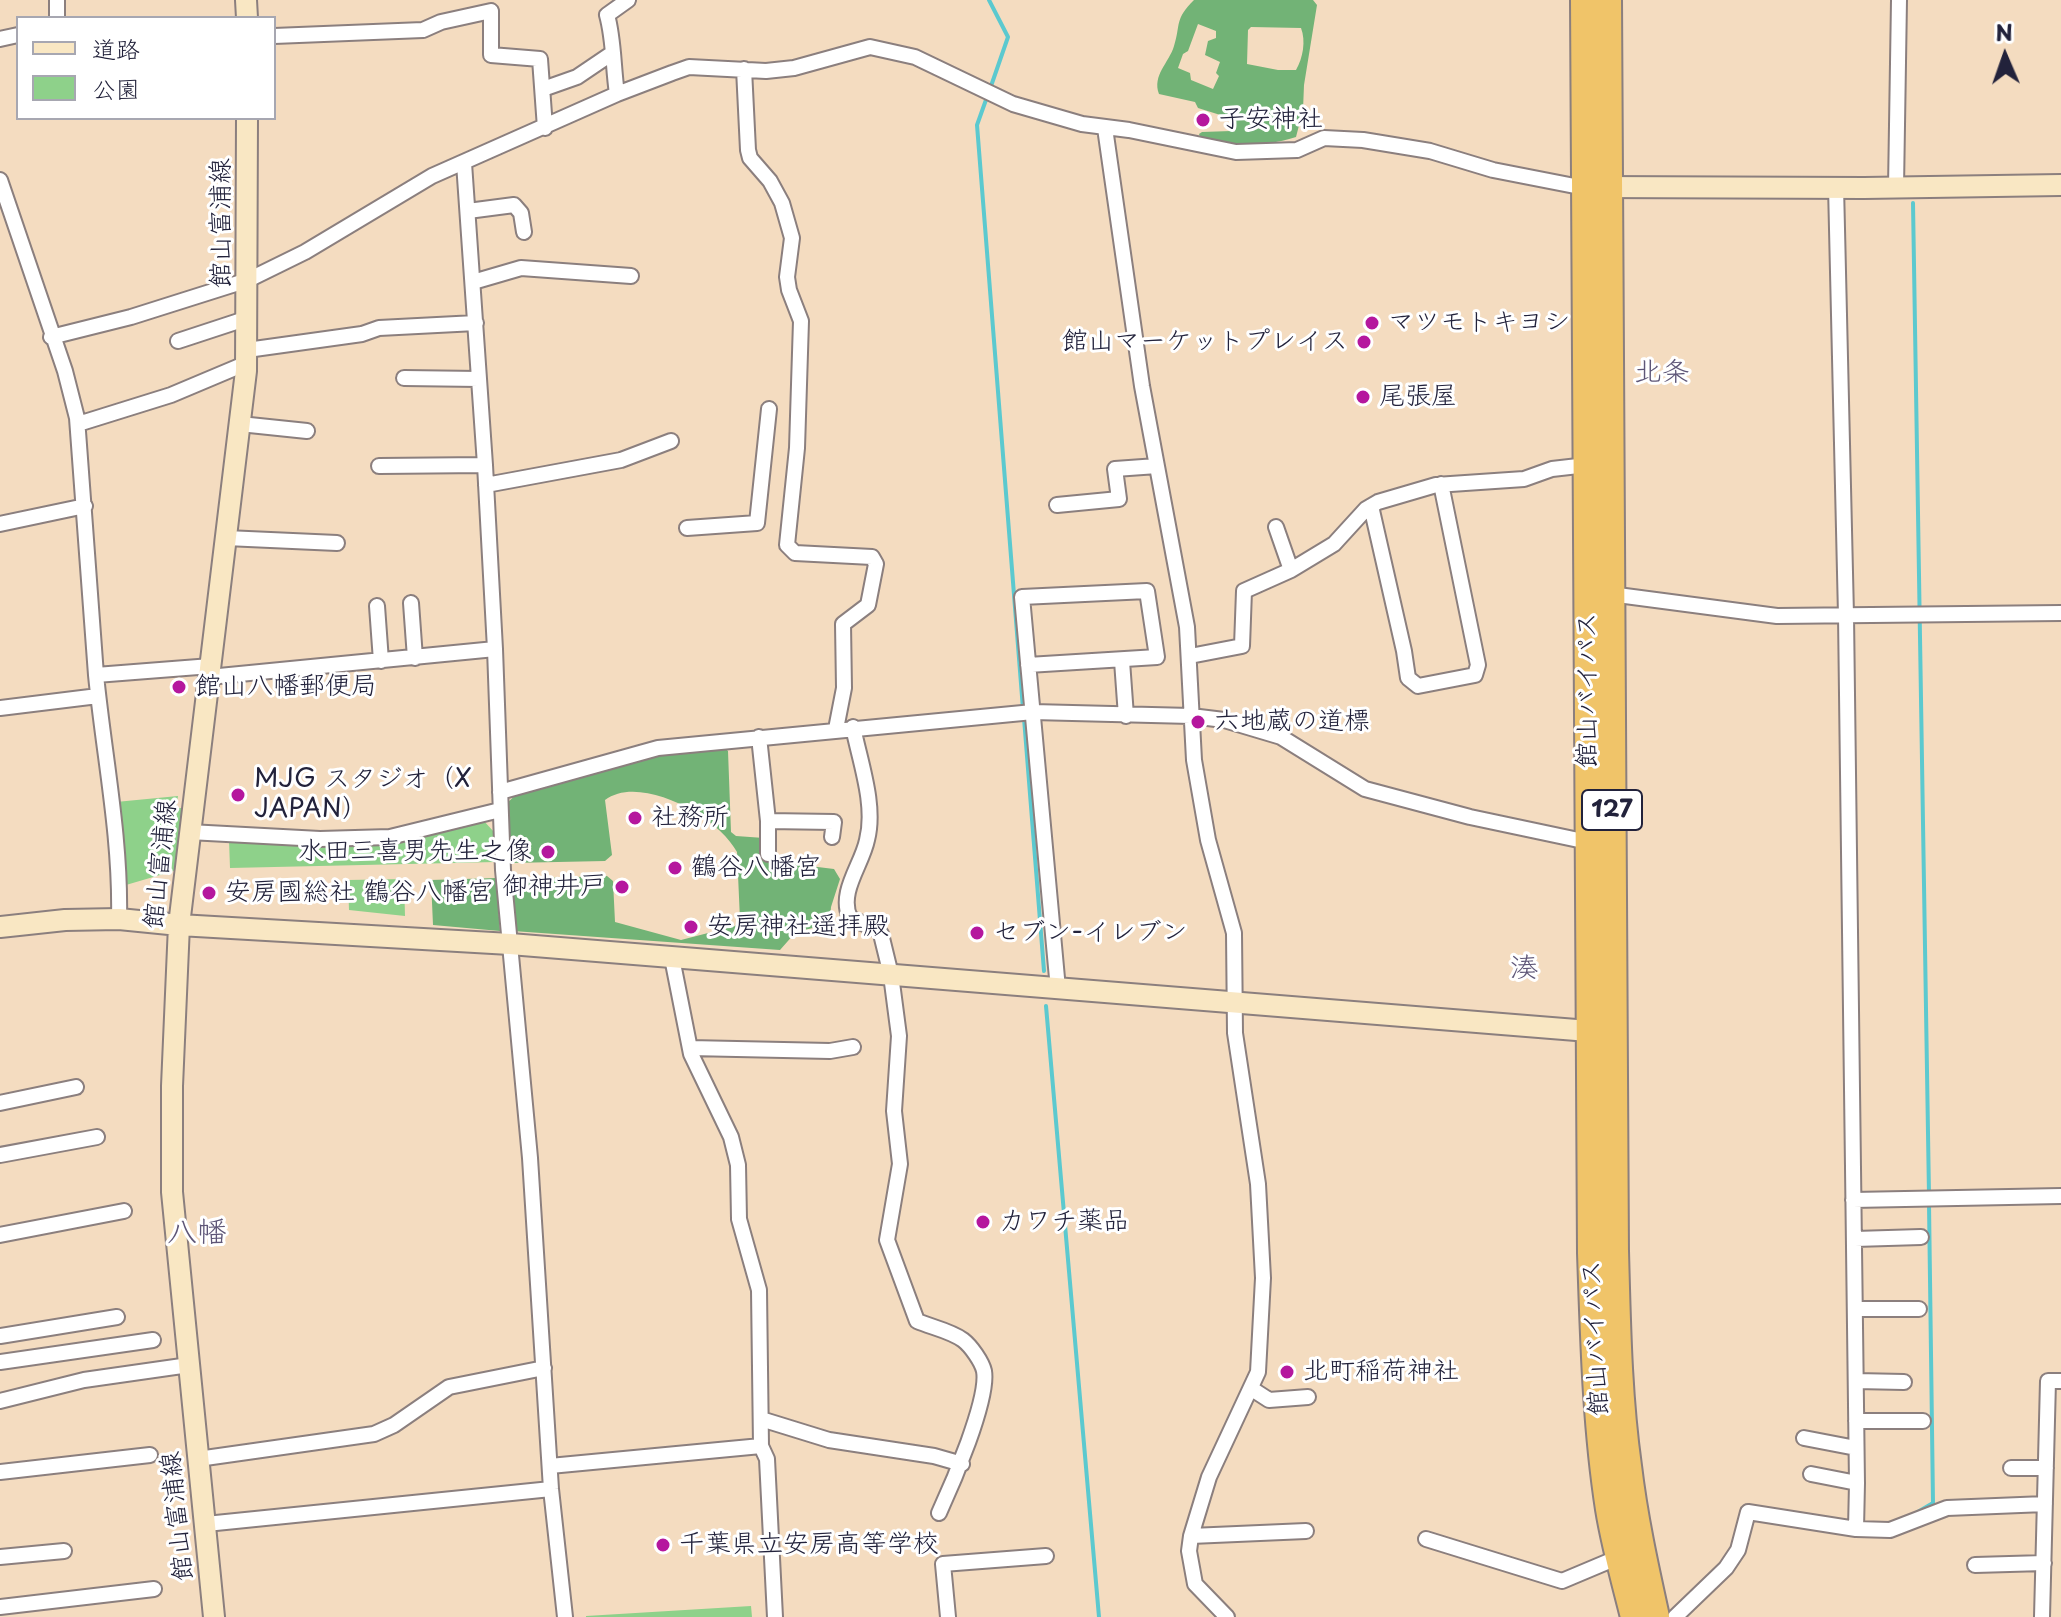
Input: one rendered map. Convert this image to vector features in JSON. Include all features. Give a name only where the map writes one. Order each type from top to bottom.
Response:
[{"type":"highway","name":"館山バイパス","points":[[1584,0],[1597,188],[1610,594],[1601,1032],[1591,1253],[1603,1463],[1619,1557],[1634,1617]]},
{"type":"highway","name":"館山バイパス","points":[[1608,0],[1597,188],[1587,465],[1588,842],[1618,1359],[1633,1501],[1656,1617]]},
{"type":"street","points":[[617,94],[611,54],[612,34],[607,15],[628,0]]},
{"type":"street","points":[[1896,188],[1899,0]]},
{"type":"street","points":[[276,36],[423,30],[441,22],[491,11],[491,55],[540,59],[545,128]]},
{"type":"street","points":[[51,337],[131,317],[248,280],[305,252],[432,176],[617,94],[689,67],[766,71],[794,68],[870,47],[915,57],[1036,112],[1236,152],[1297,150],[1324,138],[1363,140],[1430,151],[1493,170],[1597,188],[2061,185]]},
{"type":"street","points":[[543,89],[577,77],[611,54]]},
{"type":"street","points":[[744,69],[748,150],[750,158],[770,181],[782,203],[792,238],[787,277],[789,290],[801,321],[797,448],[787,545],[795,553],[872,557],[876,564],[868,605],[843,624],[844,688],[836,729]]},
{"type":"street","name":"館山富浦線","points":[[214,1617],[171,1152],[179,925],[247,356],[247,120]]},
{"type":"street","points":[[1105,128],[1142,386],[1190,656],[1194,760],[1208,840],[1234,933],[1235,1033],[1258,1184],[1263,1278],[1260,1358],[1252,1389],[1209,1477],[1189,1551],[1195,1584],[1227,1617]]},
{"type":"street","points":[[464,163],[485,465],[500,810],[530,1158],[551,1489],[565,1617]]},
{"type":"street","points":[[0,180],[65,371],[78,424],[96,675],[120,894],[119,919]]},
{"type":"street","points":[[1836,186],[1846,615],[1856,1529]]},
{"type":"street","points":[[468,211],[514,205],[521,213],[524,232]]},
{"type":"street","points":[[473,282],[521,268],[631,276]]},
{"type":"street","points":[[178,341],[248,318]]},
{"type":"street","points":[[78,424],[171,395],[247,356],[379,328],[476,323]]},
{"type":"street","points":[[404,378],[479,379]]},
{"type":"street","points":[[687,528],[757,523],[769,409]]},
{"type":"street","points":[[240,424],[307,431]]},
{"type":"street","points":[[486,485],[621,460],[671,441]]},
{"type":"street","points":[[379,466],[485,465]]},
{"type":"street","points":[[1190,656],[1242,646],[1244,591],[1291,570],[1334,544],[1378,502],[1441,484],[1524,479],[1552,469],[1587,465]]},
{"type":"street","points":[[1057,505],[1119,499],[1115,469],[1157,466]]},
{"type":"street","points":[[1371,506],[1408,678],[1418,686],[1475,675],[1478,665],[1441,484]]},
{"type":"street","points":[[0,524],[85,506]]},
{"type":"street","points":[[1276,527],[1291,570]]},
{"type":"street","points":[[226,538],[337,543]]},
{"type":"street","points":[[1028,665],[1157,657],[1147,591],[1022,597],[1028,665],[1027,713],[1058,989]]},
{"type":"street","points":[[1610,594],[1777,616],[2061,613]]},
{"type":"street","points":[[411,603],[415,658]]},
{"type":"street","points":[[377,606],[381,661]]},
{"type":"street","points":[[96,675],[210,672],[381,661],[495,649]]},
{"type":"street","points":[[1122,661],[1126,716]]},
{"type":"street","points":[[0,708],[98,696]]},
{"type":"street","points":[[500,792],[658,748],[853,727],[1027,713],[1191,716],[1224,720],[1281,737],[1365,789],[1470,817],[1588,842]]},
{"type":"street","points":[[853,727],[870,819],[868,839],[848,892],[847,912],[850,918],[881,934],[891,975],[899,1036],[894,1111],[900,1164],[887,1240],[917,1321],[964,1340],[984,1372],[962,1464],[939,1513]]},
{"type":"street","points":[[759,737],[768,821],[768,854]]},
{"type":"street","points":[[189,832],[320,839],[390,837],[500,810]]},
{"type":"street","points":[[768,821],[834,822],[832,837]]},
{"type":"street","points":[[0,927],[65,920],[119,919],[510,944],[1601,1032]]},
{"type":"street","points":[[672,958],[690,1048],[731,1137],[738,1165],[739,1219],[759,1290],[761,1446],[767,1459],[775,1617]]},
{"type":"street","points":[[690,1048],[830,1051],[853,1047]]},
{"type":"street","points":[[0,1103],[76,1087]]},
{"type":"street","points":[[0,1155],[97,1137]]},
{"type":"street","points":[[1853,1200],[2061,1196]]},
{"type":"street","points":[[0,1235],[124,1211]]},
{"type":"street","points":[[1855,1239],[1921,1237]]},
{"type":"street","points":[[1855,1309],[1919,1309]]},
{"type":"street","points":[[0,1336],[117,1317]]},
{"type":"street","points":[[0,1362],[153,1340]]},
{"type":"street","points":[[0,1401],[84,1380],[189,1365]]},
{"type":"street","points":[[198,1459],[374,1434],[394,1425],[449,1387],[544,1368]]},
{"type":"street","points":[[1856,1381],[1904,1382]]},
{"type":"street","points":[[2042,1617],[2048,1381],[2061,1381]]},
{"type":"street","points":[[1252,1389],[1269,1400],[1308,1397]]},
{"type":"street","points":[[761,1419],[829,1440],[934,1456],[962,1464]]},
{"type":"street","points":[[1856,1421],[1923,1421]]},
{"type":"street","points":[[1804,1438],[1856,1448]]},
{"type":"street","points":[[550,1466],[761,1446]]},
{"type":"street","points":[[0,1472],[150,1455]]},
{"type":"street","points":[[2011,1468],[2046,1468]]},
{"type":"street","points":[[1811,1474],[1857,1483]]},
{"type":"street","points":[[206,1524],[551,1489]]},
{"type":"street","points":[[1675,1617],[1726,1568],[1738,1550],[1748,1512],[1856,1529],[1896,1530],[1947,1508],[2045,1504]]},
{"type":"street","points":[[1191,1536],[1306,1531]]},
{"type":"street","points":[[1426,1539],[1562,1581],[1619,1557]]},
{"type":"street","points":[[0,1557],[64,1551]]},
{"type":"street","points":[[948,1617],[943,1564],[1046,1556]]},
{"type":"street","points":[[1975,1565],[2044,1563]]},
{"type":"street","points":[[0,1607],[154,1589]]},
{"type":"green space","points":[[1194,0],[1313,0],[1317,5],[1303,110],[1296,137],[1248,145],[1201,140],[1199,134],[1202,132],[1231,131],[1233,119],[1198,108],[1195,102],[1159,94],[1159,75],[1172,52],[1181,18]],"holes":[[[1198,24],[1216,31],[1216,38],[1208,41],[1205,55],[1220,62],[1216,73],[1219,76],[1213,89],[1191,80],[1190,73],[1178,68]],[[1251,27],[1301,28],[1303,49],[1296,70],[1247,64],[1248,30]]]},
{"type":"green space","points":[[722,745],[728,751],[731,832],[736,836],[764,838],[764,857],[769,861],[834,869],[840,879],[826,924],[795,933],[780,950],[513,931],[510,879],[607,876],[613,881],[615,922],[681,940],[735,926],[740,920],[737,852],[714,825],[697,813],[657,795],[620,793],[605,800],[612,855],[605,861],[510,863],[505,805],[522,789],[657,751]]},
{"type":"green space","points":[[178,796],[176,808],[184,808],[177,870],[126,885],[116,802]]},
{"type":"green space","points":[[483,820],[494,832],[496,862],[230,868],[229,840],[319,845]]},
{"type":"green space","points":[[496,878],[500,931],[433,925],[431,880]]},
{"type":"green space","points":[[404,879],[405,916],[349,910],[348,880]]},
{"type":"green space","points":[[751,1606],[752,1617],[586,1617],[586,1616]]},
{"type":"waterway","points":[[989,0],[1008,37],[990,89]]},
{"type":"waterway","points":[[987,97],[977,125],[1023,709]]},
{"type":"waterway","points":[[1913,203],[1929,1195]]},
{"type":"waterway","points":[[1024,718],[1044,971]]},
{"type":"waterway","points":[[1046,1006],[1099,1617]]},
{"type":"waterway","points":[[1916,1513],[1933,1503],[1929,1204]]},
{"type":"place","name":"子安神社","points":[[1203,120]]},
{"type":"place","name":"マツモトキヨシ","points":[[1372,323]]},
{"type":"place","name":"館山マーケットプレイス","points":[[1364,342]]},
{"type":"place","name":"尾張屋","points":[[1363,397]]},
{"type":"place","name":"館山八幡郵便局","points":[[179,687]]},
{"type":"place","name":"六地蔵の道標","points":[[1198,722]]},
{"type":"place","name":"MJG スタジオ（X JAPAN）","points":[[238,795]]},
{"type":"place","name":"社務所","points":[[635,818]]},
{"type":"place","name":"水田三喜男先生之像","points":[[548,852]]},
{"type":"place","name":"鶴谷八幡宮","points":[[675,868]]},
{"type":"place","name":"御神井戸","points":[[622,887]]},
{"type":"place","name":"安房國総社 鶴谷八幡宮","points":[[209,893]]},
{"type":"place","name":"安房神社遥拝殿","points":[[691,927]]},
{"type":"place","name":"セブン-イレブン","points":[[977,933]]},
{"type":"place","name":"カワチ薬品","points":[[983,1222]]},
{"type":"place","name":"北町稲荷神社","points":[[1287,1372]]},
{"type":"place","name":"千葉県立安房高等学校","points":[[663,1545]]},
{"type":"district","name":"北条","points":[[1662,373]]},
{"type":"district","name":"湊","points":[[1524,969]]},
{"type":"district","name":"八幡","points":[[197,1234]]}]
